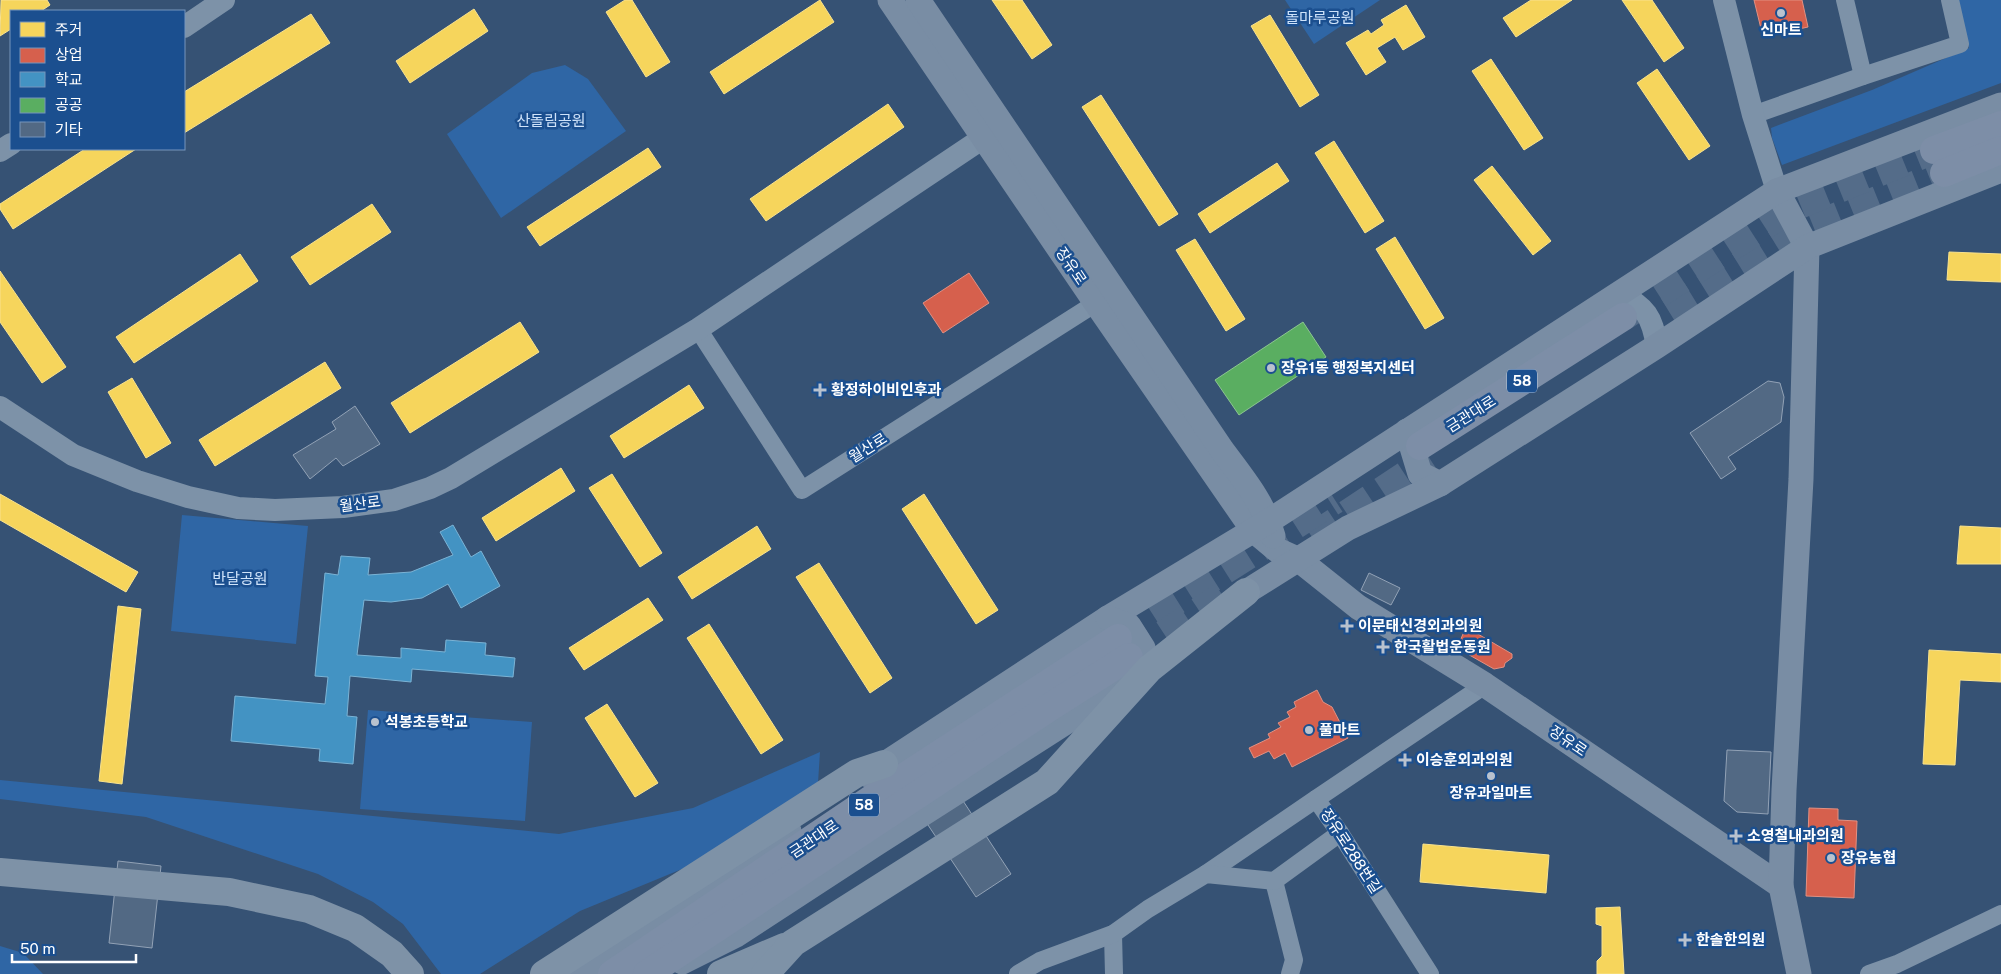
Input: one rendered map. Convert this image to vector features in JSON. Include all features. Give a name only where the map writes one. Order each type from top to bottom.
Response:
[{"type":"highway","points":[[721,974],[793,943],[1048,782],[1126,646],[1246,592]]},
{"type":"highway","points":[[544,974],[857,773],[884,764]]},
{"type":"highway","points":[[0,872],[229,892],[309,909],[355,928],[392,954],[410,974]]},
{"type":"highway","points":[[765,974],[793,943]]},
{"type":"main road","name":"장유로","points":[[890,0],[993,131],[1253,492],[1261,525]]},
{"type":"main road","name":"장유로","points":[[918,0],[993,131],[1096,303],[1261,525],[1288,555],[1358,607],[1485,685],[1781,886]]},
{"type":"main road","points":[[1246,592],[1288,555],[1348,528],[1424,455],[1625,314],[1777,191],[2001,105]]},
{"type":"main road","points":[[2001,125],[1939,161],[2001,150]]},
{"type":"main road","points":[[661,974],[736,936],[876,843],[1126,646],[1261,525],[1424,455],[1657,346],[1807,247],[2001,170]]},
{"type":"main road","points":[[1777,191],[1807,247],[1805,388],[1784,790],[1781,886],[1799,974]]},
{"type":"main road","name":"금관대로","points":[[1424,455],[1625,314]]},
{"type":"main road","points":[[580,974],[702,893],[884,764],[1126,646]]},
{"type":"main road","name":"금관대로","points":[[612,974],[890,788],[1126,646]]},
{"type":"main road","name":"금관대로","points":[[647,974],[1053,705],[1126,646]]},
{"type":"street","points":[[1724,0],[1753,115],[1777,191]]},
{"type":"street","points":[[1845,0],[1863,76]]},
{"type":"street","points":[[1753,115],[1960,44],[1950,0]]},
{"type":"street","points":[[185,26],[214,3]]},
{"type":"street","name":"월산로","points":[[0,407],[73,455],[137,481],[188,497],[238,508],[275,510],[343,507],[394,500],[430,488],[698,329],[993,131]]},
{"type":"street","name":"월산로","points":[[698,329],[802,490],[1096,303]]},
{"type":"street","points":[[1625,314],[1643,308],[1653,324],[1657,346]]},
{"type":"street","name":"장유로288번길","points":[[1430,974],[1340,833],[1316,799],[1485,685]]},
{"type":"street","points":[[1018,974],[1040,961],[1113,934],[1148,909],[1206,874],[1316,799]]},
{"type":"street","points":[[1206,874],[1274,881],[1340,833]]},
{"type":"street","points":[[1274,881],[1294,960],[1290,974]]},
{"type":"street","points":[[1868,974],[1897,964],[2001,914]]},
{"type":"street","points":[[1113,934],[1114,974]]},
{"type":"green space","name":"돌마루공원","points":[[1285,0],[1380,0],[1314,44]]},
{"type":"green space","points":[[1958,0],[2001,0],[2001,83],[1782,165],[1772,138],[1771,128],[1872,90],[1969,48]]},
{"type":"green space","name":"산돌림공원","points":[[565,65],[588,79],[626,131],[501,218],[447,134],[532,73]]},
{"type":"green space","name":"반달공원","points":[[182,515],[308,526],[296,644],[171,631]]},
{"type":"green space","points":[[368,710],[532,722],[525,821],[360,809]]},
{"type":"green space","points":[[820,752],[818,783],[699,862],[580,911],[480,974],[441,974],[403,924],[373,902],[318,874],[146,817],[0,799],[0,780],[559,834],[693,808]]},
{"type":"green space","points":[[0,946],[23,953],[43,974],[0,974]]},
{"type":"building: 주거","points":[[1,0],[47,0],[50,5],[42,10],[10,10],[10,30],[0,36]]},
{"type":"building: 주거","points":[[625,0],[632,0],[670,62],[646,77],[606,12]]},
{"type":"building: 주거","points":[[820,0],[834,22],[724,94],[710,72]]},
{"type":"building: 주거","points":[[992,0],[1022,0],[1052,45],[1032,59]]},
{"type":"building: 주거","points":[[1531,0],[1572,0],[1516,37],[1503,18]]},
{"type":"building: 주거","points":[[1622,0],[1652,0],[1684,48],[1664,62]]},
{"type":"building: 주거","points":[[1406,5],[1425,37],[1403,50],[1395,37],[1377,48],[1386,62],[1366,75],[1346,43],[1368,30],[1371,34],[1384,25],[1381,20]]},
{"type":"building: 주거","points":[[474,9],[488,31],[410,83],[396,61]]},
{"type":"building: 주거","points":[[311,14],[330,43],[185,132],[185,91]]},
{"type":"building: 주거","points":[[1270,15],[1319,95],[1300,107],[1251,26]]},
{"type":"building: 주거","points":[[1491,59],[1543,138],[1524,150],[1472,71]]},
{"type":"building: 주거","points":[[1657,69],[1710,146],[1689,160],[1637,83]]},
{"type":"building: 주거","points":[[1101,95],[1178,214],[1159,226],[1082,107]]},
{"type":"building: 주거","points":[[888,104],[904,127],[766,221],[750,199]]},
{"type":"building: 주거","points":[[1334,141],[1384,221],[1365,233],[1315,153]]},
{"type":"building: 주거","points":[[648,148],[661,167],[540,246],[527,227]]},
{"type":"building: 주거","points":[[83,150],[134,150],[13,229],[0,209],[0,204]]},
{"type":"building: 주거","points":[[1277,163],[1289,181],[1210,233],[1198,214]]},
{"type":"building: 주거","points":[[1492,166],[1551,241],[1533,255],[1474,180]]},
{"type":"building: 주거","points":[[372,204],[391,232],[310,285],[291,257]]},
{"type":"building: 주거","points":[[1395,237],[1444,318],[1425,329],[1376,249]]},
{"type":"building: 주거","points":[[1195,239],[1245,319],[1226,331],[1176,250]]},
{"type":"building: 주거","points":[[1949,252],[2001,254],[2001,282],[1947,280]]},
{"type":"building: 주거","points":[[240,254],[258,281],[134,363],[116,337]]},
{"type":"building: 주거","points":[[0,271],[66,367],[42,383],[0,322]]},
{"type":"building: 주거","points":[[520,322],[539,352],[410,433],[391,403]]},
{"type":"building: 주거","points":[[325,362],[341,388],[215,466],[199,440]]},
{"type":"building: 주거","points":[[132,378],[171,443],[146,458],[108,392]]},
{"type":"building: 주거","points":[[689,385],[704,408],[624,458],[610,436]]},
{"type":"building: 주거","points":[[561,468],[575,491],[496,541],[482,518]]},
{"type":"building: 주거","points":[[612,474],[662,553],[640,567],[589,488]]},
{"type":"building: 주거","points":[[0,494],[138,572],[126,592],[0,520]]},
{"type":"building: 주거","points":[[924,494],[998,610],[976,624],[902,509]]},
{"type":"building: 주거","points":[[757,526],[771,549],[692,599],[678,577]]},
{"type":"building: 주거","points":[[1960,526],[2001,528],[2001,564],[1957,564]]},
{"type":"building: 주거","points":[[819,563],[892,678],[870,693],[796,577]]},
{"type":"building: 주거","points":[[648,598],[663,620],[584,670],[569,648]]},
{"type":"building: 주거","points":[[118,606],[141,609],[122,784],[99,781]]},
{"type":"building: 주거","points":[[709,624],[783,740],[761,754],[687,638]]},
{"type":"building: 주거","points":[[1929,650],[2001,654],[2001,682],[1960,680],[1955,765],[1923,764]]},
{"type":"building: 주거","points":[[607,704],[658,783],[635,797],[585,718]]},
{"type":"building: 주거","points":[[1423,844],[1549,855],[1546,893],[1420,882]]},
{"type":"building: 주거","points":[[1620,907],[1624,974],[1597,974],[1597,961],[1602,956],[1602,926],[1596,924],[1596,908]]},
{"type":"building: 상업","name":"신마트","points":[[1754,0],[1802,0],[1808,27],[1763,37]]},
{"type":"building: 상업","points":[[969,273],[989,303],[943,333],[923,303]]},
{"type":"building: 상업","points":[[1466,627],[1512,654],[1512,658],[1505,663],[1504,667],[1494,669],[1457,648]]},
{"type":"building: 상업","name":"풀마트","points":[[1317,690],[1323,702],[1332,707],[1348,738],[1292,767],[1285,753],[1274,759],[1269,751],[1254,758],[1249,748],[1270,738],[1268,734],[1281,727],[1278,723],[1290,717],[1287,712],[1296,707],[1294,702]]},
{"type":"building: 상업","name":"장유농협","points":[[1809,808],[1838,809],[1838,820],[1857,821],[1854,898],[1806,896]]},
{"type":"building: 학교","points":[[453,525],[471,557],[481,551],[500,586],[461,608],[448,584],[422,598],[391,602],[364,600],[357,655],[401,658],[401,648],[445,652],[446,640],[486,643],[485,655],[515,658],[513,677],[412,669],[411,682],[350,676],[347,716],[357,717],[353,764],[319,761],[320,749],[231,741],[235,696],[325,704],[328,677],[315,676],[325,573],[338,575],[341,556],[370,558],[368,575],[411,572],[453,555],[440,532]]},
{"type":"building: 공공","name":"장유1동 행정복지센터","points":[[1303,322],[1326,357],[1239,415],[1215,380]]},
{"type":"building: 기타","points":[[1768,381],[1780,383],[1784,397],[1781,422],[1728,457],[1736,469],[1721,479],[1690,433]]},
{"type":"building: 기타","points":[[355,406],[380,444],[343,466],[336,458],[310,479],[293,455],[336,429],[332,422]]},
{"type":"building: 기타","points":[[1369,573],[1400,588],[1391,605],[1361,590]]},
{"type":"building: 기타","points":[[1727,750],[1771,752],[1768,814],[1737,812],[1724,801]]},
{"type":"building: 기타","points":[[952,784],[1011,874],[976,897],[916,807]]},
{"type":"building: 기타","points":[[118,861],[161,866],[152,948],[109,943]]},
{"type":"tunnel","points":[[1623,317],[1792,208],[1934,150]]},
{"type":"tunnel","points":[[1668,310],[1786,237],[1944,173]]},
{"type":"tunnel","points":[[1312,537],[1430,459]]},
{"type":"tunnel","points":[[1118,638],[1335,500]]},
{"type":"tunnel","points":[[1129,657],[1234,588]]},
{"type":"place","name":"신마트","points":[[1781,13]]},
{"type":"place","name":"장유1동 행정복지센터","points":[[1271,368]]},
{"type":"place","name":"황정하이비인후과","points":[[820,390]]},
{"type":"place","name":"이문태신경외과의원","points":[[1347,626]]},
{"type":"place","name":"한국활법운동원","points":[[1383,647]]},
{"type":"place","name":"석봉초등학교","points":[[375,722]]},
{"type":"place","name":"풀마트","points":[[1309,730]]},
{"type":"place","name":"이승훈외과의원","points":[[1405,760]]},
{"type":"place","name":"장유과일마트","points":[[1491,776]]},
{"type":"place","name":"소영철내과의원","points":[[1736,836]]},
{"type":"place","name":"장유농협","points":[[1831,858]]},
{"type":"place","name":"한솔한의원","points":[[1685,940]]}]
